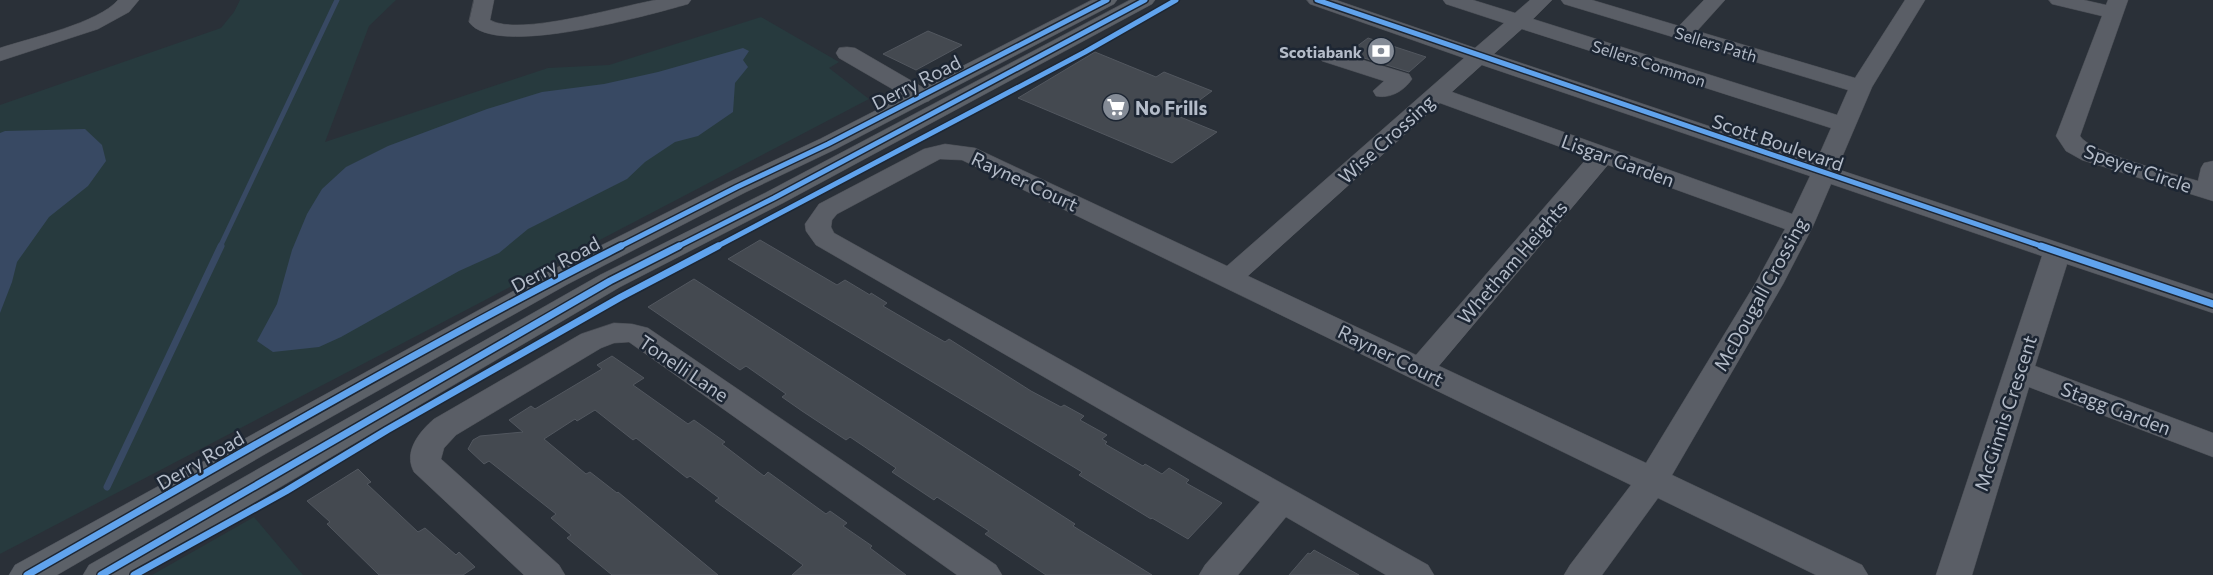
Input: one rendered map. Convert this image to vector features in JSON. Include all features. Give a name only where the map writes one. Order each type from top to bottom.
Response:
[{"type":"main road","name":"Derry Road","points":[[28,575],[558,278],[737,187],[828,144],[1106,0]]},
{"type":"main road","name":"Derry Road","points":[[101,575],[610,282],[871,147],[1145,0]]},
{"type":"street","points":[[0,55],[100,21],[126,7],[130,0]]},
{"type":"street","points":[[484,0],[480,25],[490,30],[510,32],[596,22],[681,0]]},
{"type":"street","name":"Scott Boulevard","points":[[1302,0],[1326,4],[2213,304]]},
{"type":"street","name":"Sellers Common","points":[[1453,0],[1844,126]]},
{"type":"street","name":"Wise Crossing","points":[[1230,278],[1542,0]]},
{"type":"street","name":"Sellers Path","points":[[1571,0],[1861,87]]},
{"type":"street","points":[[1683,34],[1715,0]]},
{"type":"street","name":"McDougall Crossing","points":[[1582,575],[1651,480],[1750,315],[1800,226],[1861,87],[1915,0]]},
{"type":"street","points":[[2059,0],[2115,7]]},
{"type":"street","name":"Speyer Circle","points":[[2115,7],[2068,136],[2070,141],[2081,150],[2097,157],[2211,193],[2213,168]]},
{"type":"street","points":[[847,53],[921,96]]},
{"type":"street","points":[[1330,56],[1401,79],[1384,91]]},
{"type":"street","name":"Lisgar Garden","points":[[1436,94],[1800,226]]},
{"type":"street","name":"Rayner Court","points":[[1416,575],[825,239],[818,231],[817,223],[828,209],[932,154],[955,151],[967,153],[1651,480]]},
{"type":"street","name":"Whetham Heights","points":[[1420,369],[1604,154]]},
{"type":"street","name":"McGinnis Crescent","points":[[1954,575],[2057,252]]},
{"type":"street","name":"Tonelli Lane","points":[[547,575],[425,464],[425,453],[438,433],[450,424],[591,341],[612,333],[624,332],[638,335],[984,575]]},
{"type":"street","name":"Stagg Garden","points":[[2018,371],[2213,445]]},
{"type":"street","points":[[1651,480],[1850,575]]},
{"type":"street","points":[[1217,575],[1282,499]]},
{"type":"green space","points":[[240,0],[396,0],[369,26],[325,142],[548,68],[609,65],[761,17],[839,62],[829,68],[869,99],[0,554],[0,105],[221,28],[234,12]]},
{"type":"green space","points":[[254,517],[303,575],[152,575]]},
{"type":"water","points":[[743,48],[749,51],[743,60],[748,67],[735,83],[733,112],[698,136],[675,142],[645,162],[627,179],[528,229],[499,253],[459,271],[341,337],[319,347],[273,352],[257,341],[277,304],[292,250],[307,214],[322,189],[346,167],[388,146],[487,109],[542,92],[604,84],[658,72]]},
{"type":"water","points":[[85,129],[102,145],[106,161],[88,186],[49,217],[17,262],[12,282],[0,313],[0,133],[5,131]]},
{"type":"building","points":[[928,31],[962,45],[916,70],[883,54]]},
{"type":"building","points":[[1368,38],[1426,57],[1409,72],[1348,53]]},
{"type":"building","name":"No Frills","points":[[1095,52],[1156,77],[1164,72],[1212,91],[1178,116],[1217,132],[1172,163],[1018,98]]},
{"type":"building","points":[[760,240],[837,285],[845,280],[870,295],[871,293],[887,303],[883,306],[924,330],[945,342],[949,339],[1031,391],[1061,407],[1064,405],[1084,416],[1080,420],[1107,435],[1102,439],[1107,442],[1105,444],[1143,466],[1145,464],[1162,474],[1169,468],[1189,480],[1186,483],[1222,503],[1188,539],[1151,519],[1079,475],[1082,472],[728,259]]},
{"type":"building","points":[[694,279],[1075,524],[1073,526],[1152,575],[1046,575],[985,534],[989,531],[937,497],[934,500],[892,472],[896,468],[850,437],[846,440],[802,411],[782,397],[786,394],[746,366],[740,370],[648,307]]},
{"type":"building","points":[[612,356],[644,378],[633,385],[688,424],[694,420],[725,442],[722,444],[764,476],[768,472],[826,514],[830,511],[847,523],[843,526],[872,546],[870,548],[906,575],[792,575],[803,565],[715,501],[719,498],[690,476],[687,478],[636,438],[633,440],[595,410],[577,421],[575,419],[544,439],[586,474],[590,472],[618,492],[718,575],[612,575],[567,538],[571,535],[551,518],[556,514],[489,461],[484,464],[468,449],[473,440],[480,436],[523,432],[509,420],[531,406],[535,409],[602,369],[597,365]]},
{"type":"building","points":[[358,469],[371,482],[367,484],[418,532],[425,528],[456,555],[459,552],[475,567],[463,575],[379,575],[327,524],[330,522],[307,501]]},
{"type":"building","points":[[1314,550],[1359,575],[1289,575],[1308,553],[1310,554]]},
{"type":"waterway","points":[[220,247],[337,0]]},
{"type":"waterway","points":[[107,487],[221,246]]},
{"type":"cycle path","points":[[27,575],[256,445],[558,278],[737,187],[828,144],[1107,0]]},
{"type":"cycle path","points":[[101,575],[610,281],[774,198],[1145,0]]},
{"type":"cycle path","points":[[134,575],[286,491],[387,430],[621,297],[1085,52],[1176,0]]},
{"type":"cycle path","points":[[1317,0],[1374,21],[2213,304]]},
{"type":"place","name":"Scotiabank","points":[[1381,51]]},
{"type":"place","name":"No Frills","points":[[1116,107]]}]
